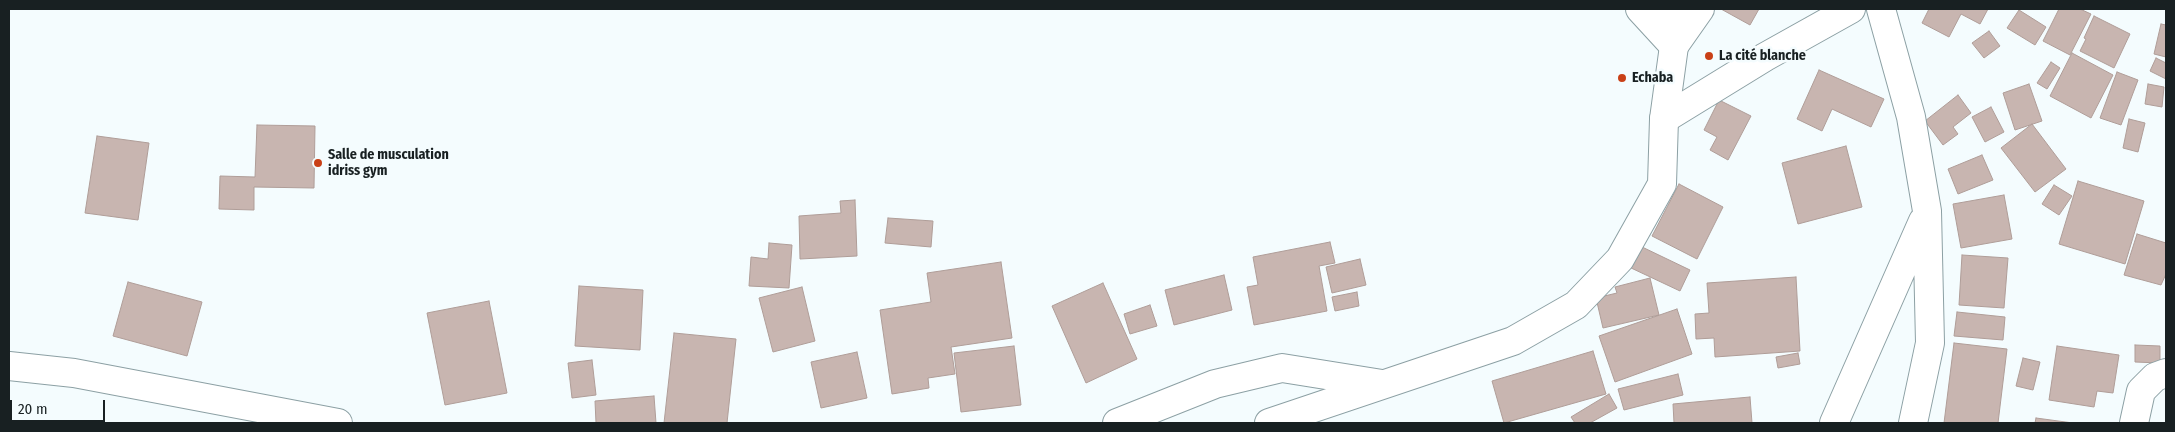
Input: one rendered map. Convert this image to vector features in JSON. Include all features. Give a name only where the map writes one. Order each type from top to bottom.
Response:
[{"type":"street","points":[[1640,9],[1674,46]]},
{"type":"street","points":[[1269,423],[1513,341],[1576,305],[1620,259],[1662,184],[1664,119],[1674,46],[1669,9]]},
{"type":"street","points":[[1674,46],[1700,9]]},
{"type":"street","points":[[1664,119],[1765,57],[1851,9]]},
{"type":"street","points":[[1881,9],[1911,117],[1927,211],[1930,343],[1913,423]]},
{"type":"street","points":[[1834,423],[1927,211]]},
{"type":"street","points":[[9,366],[74,373],[338,423]]},
{"type":"street","points":[[1117,423],[1215,384],[1282,368],[1382,384]]},
{"type":"street","points":[[2134,423],[2141,391],[2155,377],[2166,372]]},
{"type":"building","points":[[1721,9],[1759,9],[1750,25]]},
{"type":"building","points":[[1929,9],[1988,9],[1980,24],[1961,14],[1949,37],[1922,23]]},
{"type":"building","points":[[2059,9],[2080,9],[2091,14],[2070,55],[2043,41]]},
{"type":"building","points":[[2019,10],[2046,27],[2035,45],[2007,28]]},
{"type":"building","points":[[2094,16],[2130,34],[2114,68],[2080,51]]},
{"type":"building","points":[[2161,24],[2166,25],[2166,57],[2154,54]]},
{"type":"building","points":[[1989,31],[2000,46],[1984,58],[1972,43]]},
{"type":"building","points":[[2072,53],[2113,75],[2091,118],[2050,96]]},
{"type":"building","points":[[2156,58],[2166,63],[2166,79],[2150,71]]},
{"type":"building","points":[[2051,62],[2060,68],[2047,89],[2037,83]]},
{"type":"building","points":[[1819,70],[1884,99],[1871,127],[1832,109],[1822,131],[1797,119]]},
{"type":"building","points":[[2117,72],[2138,80],[2121,125],[2100,118]]},
{"type":"building","points":[[2029,84],[2042,121],[2015,130],[2003,93]]},
{"type":"building","points":[[2148,84],[2164,87],[2162,107],[2145,104]]},
{"type":"building","points":[[1958,95],[1971,113],[1953,127],[1958,134],[1943,145],[1925,121]]},
{"type":"building","points":[[1719,100],[1751,116],[1728,160],[1710,150],[1717,137],[1704,130]]},
{"type":"building","points":[[1991,107],[2004,132],[1985,142],[1972,117]]},
{"type":"building","points":[[2129,119],[2145,123],[2138,152],[2123,148]]},
{"type":"building","points":[[2032,124],[2066,169],[2035,192],[2001,148]]},
{"type":"building","points":[[257,125],[315,126],[314,188],[254,187],[254,210],[219,209],[220,176],[255,177]]},
{"type":"building","points":[[97,136],[149,143],[138,220],[85,213]]},
{"type":"building","points":[[1846,146],[1862,207],[1798,224],[1782,163]]},
{"type":"building","points":[[1982,155],[1993,180],[1958,194],[1948,169]]},
{"type":"building","points":[[2078,181],[2144,201],[2125,264],[2059,244]]},
{"type":"building","points":[[1679,184],[1723,207],[1697,259],[1652,236]]},
{"type":"building","points":[[2054,185],[2072,196],[2059,215],[2042,204]]},
{"type":"building","points":[[2004,195],[2012,239],[1961,248],[1953,204]]},
{"type":"building","points":[[855,200],[857,256],[800,259],[799,216],[841,213],[840,201]]},
{"type":"building","points":[[888,218],[933,221],[931,247],[885,243]]},
{"type":"building","points":[[2137,234],[2166,243],[2166,274],[2161,285],[2124,275]]},
{"type":"building","points":[[1330,242],[1335,263],[1319,266],[1327,311],[1254,325],[1247,287],[1258,285],[1253,257]]},
{"type":"building","points":[[769,243],[792,245],[789,288],[749,286],[751,257],[768,259]]},
{"type":"building","points":[[1640,246],[1690,270],[1680,291],[1629,267]]},
{"type":"building","points":[[1962,255],[2008,258],[2004,308],[1959,305]]},
{"type":"building","points":[[1360,259],[1366,285],[1332,293],[1326,267]]},
{"type":"building","points":[[1001,262],[1012,338],[951,347],[955,374],[928,378],[929,388],[892,394],[880,310],[931,302],[927,273]]},
{"type":"building","points":[[1224,275],[1232,310],[1174,325],[1165,290]]},
{"type":"building","points":[[1796,277],[1800,351],[1715,357],[1714,338],[1696,339],[1695,314],[1709,313],[1707,283]]},
{"type":"building","points":[[1650,278],[1659,315],[1603,328],[1596,298],[1617,293],[1615,287]]},
{"type":"building","points":[[128,282],[202,302],[187,356],[113,336]]},
{"type":"building","points":[[1103,283],[1137,359],[1086,383],[1052,306]]},
{"type":"building","points":[[579,286],[643,290],[640,350],[575,346]]},
{"type":"building","points":[[802,287],[815,341],[773,352],[759,298]]},
{"type":"building","points":[[1357,292],[1359,306],[1335,311],[1332,297]]},
{"type":"building","points":[[489,301],[507,393],[445,405],[427,313]]},
{"type":"building","points":[[1150,305],[1157,326],[1130,334],[1124,314]]},
{"type":"building","points":[[1677,309],[1692,354],[1615,382],[1599,336]]},
{"type":"building","points":[[1957,312],[2005,317],[2003,340],[1954,336]]},
{"type":"building","points":[[674,333],[736,339],[727,423],[664,423]]},
{"type":"building","points":[[1954,343],[2007,349],[1998,423],[1944,423]]},
{"type":"building","points":[[2135,345],[2160,346],[2160,363],[2135,362]]},
{"type":"building","points":[[1014,346],[1021,405],[961,412],[954,353]]},
{"type":"building","points":[[2057,346],[2119,355],[2113,393],[2097,391],[2094,407],[2049,400]]},
{"type":"building","points":[[1593,351],[1606,394],[1504,423],[1492,381]]},
{"type":"building","points":[[857,352],[867,398],[821,408],[811,362]]},
{"type":"building","points":[[1798,353],[1800,364],[1778,368],[1776,357]]},
{"type":"building","points":[[2023,358],[2040,362],[2033,390],[2016,386]]},
{"type":"building","points":[[592,360],[596,395],[572,398],[568,363]]},
{"type":"building","points":[[1678,374],[1683,395],[1624,410],[1618,389]]},
{"type":"building","points":[[1609,394],[1617,408],[1590,423],[1575,423],[1571,417]]},
{"type":"building","points":[[654,396],[656,423],[596,423],[595,401]]},
{"type":"building","points":[[1750,397],[1752,423],[1674,423],[1673,404]]},
{"type":"building","points":[[2036,418],[2073,423],[2035,423]]},
{"type":"place","name":"La cité blanche","points":[[1709,56]]},
{"type":"place","name":"Echaba","points":[[1622,78]]},
{"type":"place","name":"Salle de musculation idriss gym","points":[[318,163]]}]
